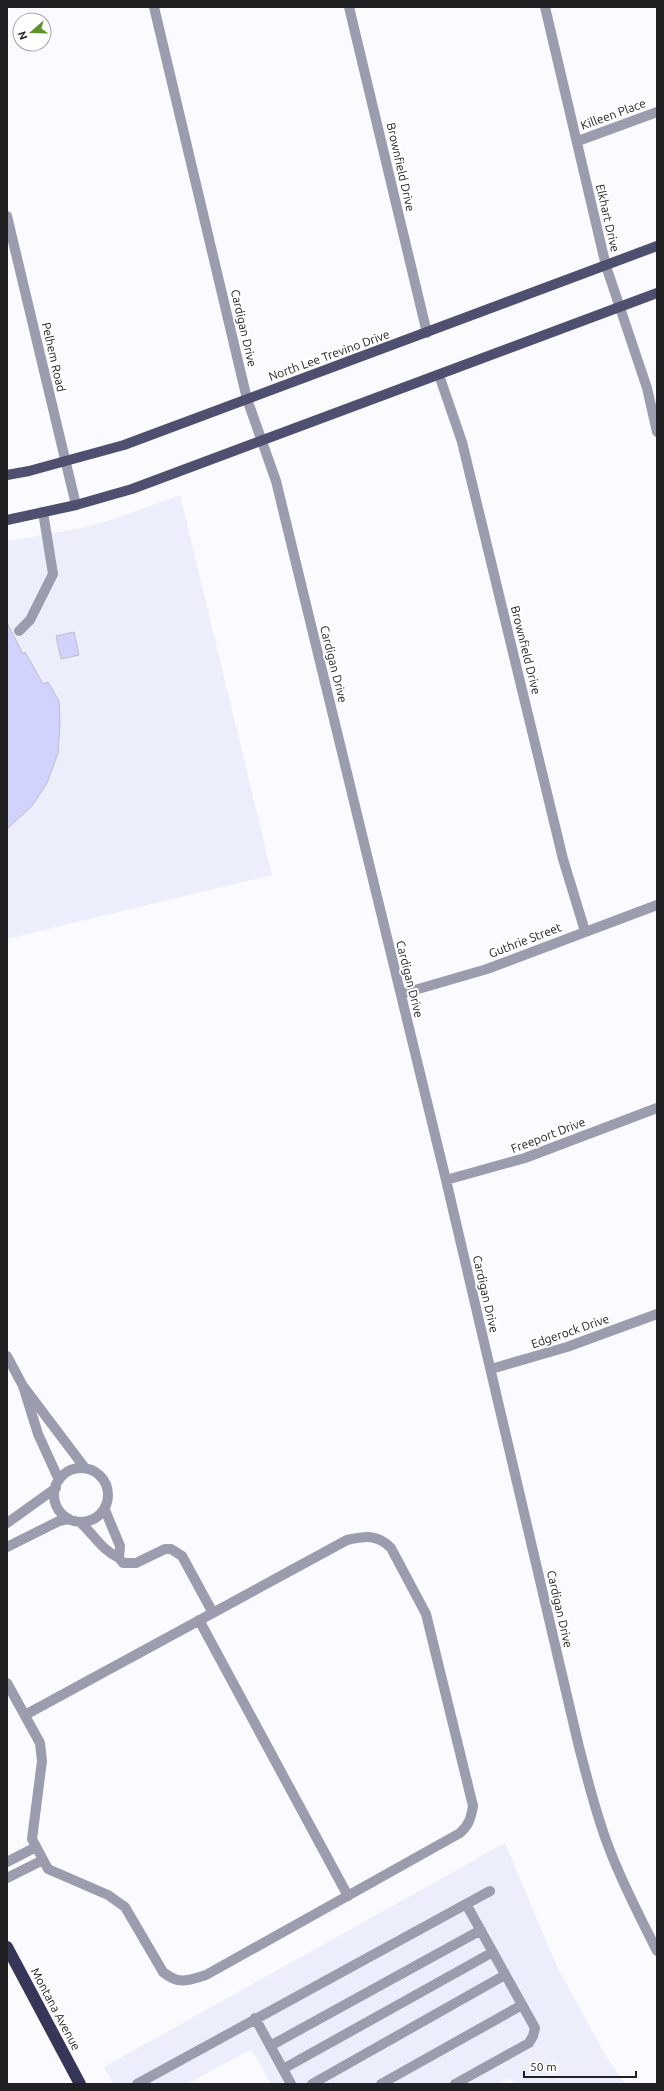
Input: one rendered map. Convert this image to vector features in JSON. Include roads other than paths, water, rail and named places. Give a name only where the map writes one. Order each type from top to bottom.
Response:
[{"type":"highway","name":"Montana Avenue","points":[[7,1947],[80,2084]]},
{"type":"main road","name":"North Lee Trevino Drive","points":[[7,475],[66,462],[124,445],[657,246]]},
{"type":"main road","points":[[7,520],[76,505],[132,489],[657,293]]},
{"type":"street","name":"Cardigan Drive","points":[[154,7],[247,399],[276,481],[446,1180],[577,1740],[596,1811],[619,1874],[657,1951]]},
{"type":"street","name":"Brownfield Drive","points":[[349,7],[427,333]]},
{"type":"street","name":"Elkhart Drive","points":[[545,7],[578,141],[606,266],[647,388],[657,432]]},
{"type":"street","name":"Killeen Place","points":[[578,141],[657,112]]},
{"type":"street","name":"Pelhem Road","points":[[7,216],[76,505]]},
{"type":"street","name":"Brownfield Drive","points":[[439,375],[462,442],[563,859],[585,931]]},
{"type":"street","points":[[19,631],[30,620],[53,574],[43,512]]},
{"type":"street","name":"Guthrie Street","points":[[401,994],[487,969],[657,905]]},
{"type":"street","name":"Freeport Drive","points":[[446,1180],[525,1158],[657,1108]]},
{"type":"street","name":"Edgerock Drive","points":[[491,1369],[567,1347],[657,1314]]},
{"type":"street","points":[[7,1356],[23,1386],[85,1468],[101,1476],[106,1483],[108,1501],[104,1510],[94,1519],[81,1523]]},
{"type":"street","points":[[23,1386],[38,1434],[57,1484],[55,1500],[58,1508],[69,1519],[81,1523],[102,1547],[119,1558],[123,1563],[136,1563],[165,1549],[177,1552],[182,1556],[213,1613]]},
{"type":"street","points":[[7,1523],[57,1484],[69,1471],[85,1468]]},
{"type":"street","points":[[104,1510],[120,1546],[119,1558]]},
{"type":"street","points":[[7,1547],[59,1521],[69,1519]]},
{"type":"street","points":[[7,1683],[40,1743],[42,1761],[32,1839],[48,1869],[108,1896],[125,1907],[163,1972],[172,1979],[182,1981],[206,1975],[460,1833],[468,1826],[472,1817],[473,1806],[426,1614],[392,1548],[383,1540],[361,1537],[347,1540],[25,1715]]},
{"type":"street","points":[[199,1620],[348,1896]]},
{"type":"street","points":[[7,1862],[36,1847]]},
{"type":"street","points":[[7,1878],[43,1860]]},
{"type":"street","points":[[137,2084],[255,2018],[490,1891]]},
{"type":"street","points":[[455,2084],[529,2043],[535,2028],[466,1904]]},
{"type":"street","points":[[270,2046],[480,1930]]},
{"type":"street","points":[[283,2069],[493,1952]]},
{"type":"street","points":[[312,2084],[506,1975]]},
{"type":"street","points":[[381,2084],[522,2005]]},
{"type":"street","points":[[255,2018],[292,2084]]}]
